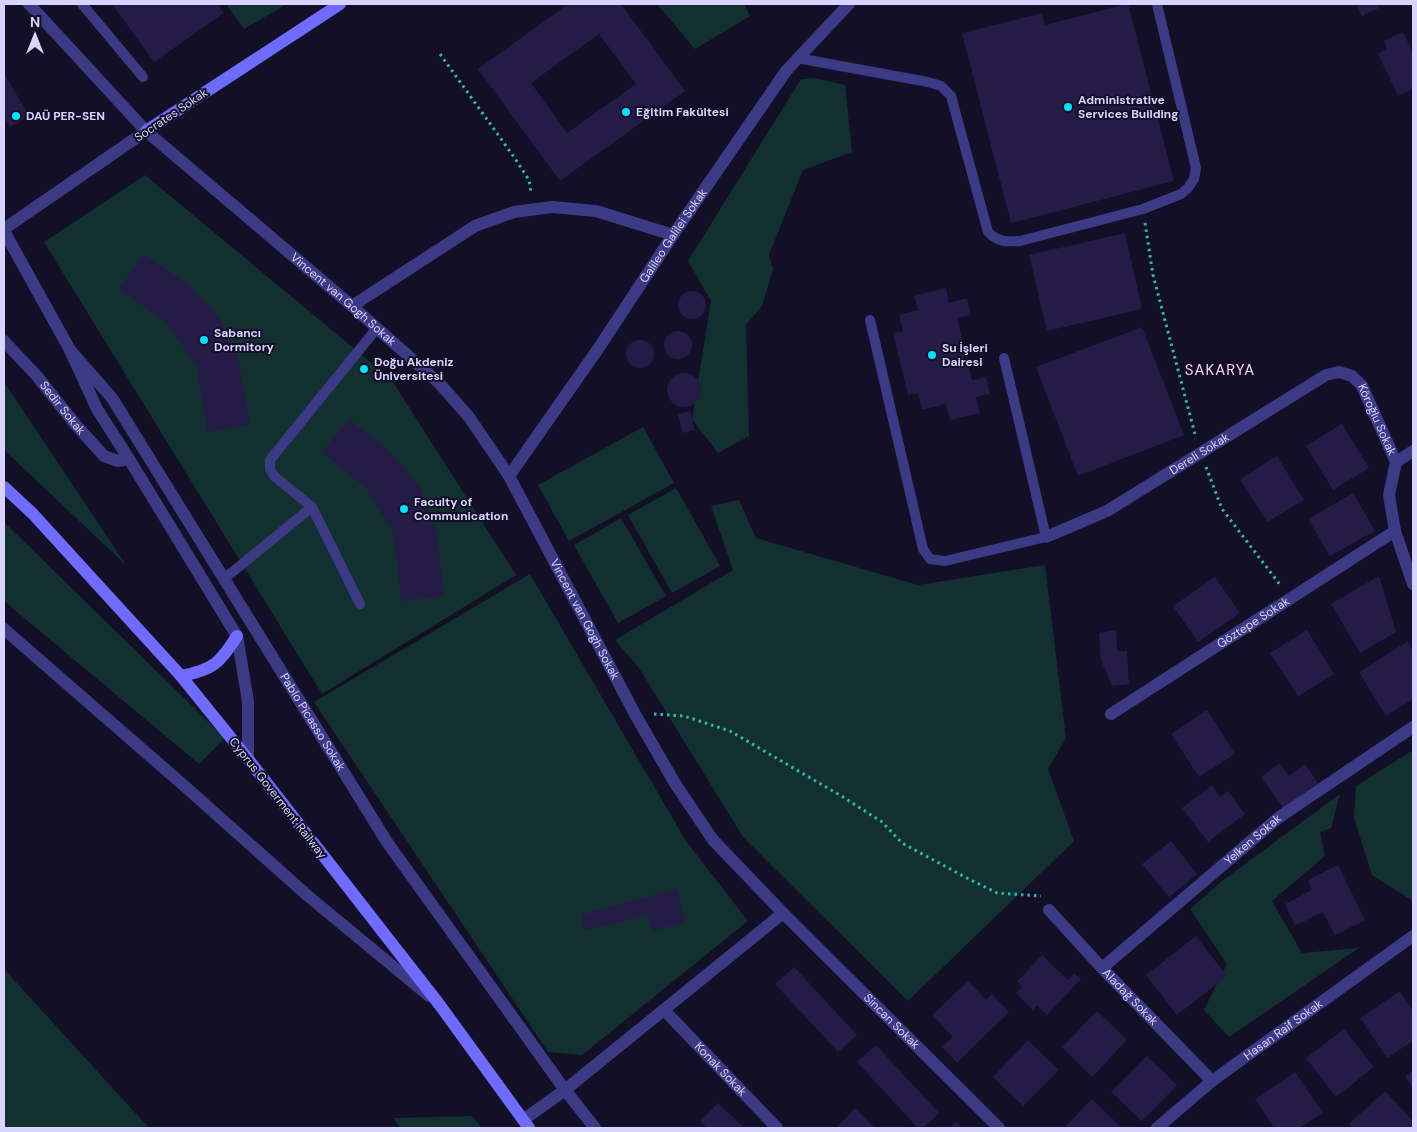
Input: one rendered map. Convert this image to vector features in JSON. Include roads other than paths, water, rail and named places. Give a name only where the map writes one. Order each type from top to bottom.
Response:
[{"type":"main road","name":"Socrates Sokak","points":[[146,131],[340,4]]},
{"type":"main road","name":"Cyprus Goverment Railway","points":[[4,487],[33,514],[181,676],[439,1004],[526,1124]]},
{"type":"main road","points":[[181,676],[197,673],[213,666],[225,655],[237,636]]},
{"type":"street","name":"Vincent van Gogh Sokak","points":[[29,4],[146,131],[352,306],[439,383],[469,416],[509,476],[636,716],[676,785],[713,840],[783,913]]},
{"type":"street","name":"Galileo Galilei Sokak","points":[[509,476],[598,349],[673,235],[786,71],[848,4]]},
{"type":"street","name":"Socrates Sokak","points":[[4,230],[146,131]]},
{"type":"street","points":[[352,306],[475,226],[514,212],[552,207],[596,211],[673,235]]},
{"type":"street","name":"Pablo Picasso Sokak","points":[[4,230],[70,350],[97,409],[129,458],[237,636],[248,701],[248,759]]},
{"type":"street","name":"Sedir Sokak","points":[[4,341],[36,375],[76,425],[104,456],[118,461],[129,458]]},
{"type":"street","name":"Pablo Picasso Sokak","points":[[70,350],[112,398],[387,842],[565,1090],[595,1128]]},
{"type":"street","name":"Dereli Sokak","points":[[1046,537],[1107,511],[1326,375],[1339,372],[1352,376]]},
{"type":"street","name":"Köroğlu Sokak","points":[[1352,376],[1362,386],[1396,462],[1389,495],[1395,531],[1413,584]]},
{"type":"street","points":[[1396,462],[1413,451]]},
{"type":"street","name":"Göztepe Sokak","points":[[1111,714],[1395,531]]},
{"type":"street","points":[[4,629],[308,896],[439,1004]]},
{"type":"street","name":"Yelken Sokak","points":[[1102,968],[1278,818],[1413,727]]},
{"type":"street","name":"Aladağ Sokak","points":[[1049,910],[1102,968],[1212,1081]]},
{"type":"street","points":[[526,1124],[565,1090],[783,913]]},
{"type":"street","name":"Sincan Sokak","points":[[783,913],[999,1128]]},
{"type":"street","name":"Hasan Raif Sokak","points":[[1157,1128],[1212,1081],[1413,936]]},
{"type":"street","name":"Konak Sokak","points":[[664,1010],[777,1128]]},
{"type":"lane","points":[[82,4],[143,77]]},
{"type":"lane","points":[[797,58],[941,86],[951,96],[988,232],[995,239],[1007,242],[1020,241],[1143,209],[1181,194],[1194,179],[1196,168],[1157,4]]},
{"type":"lane","points":[[870,320],[923,549],[930,559],[945,561],[1046,537],[1004,358]]},
{"type":"lane","points":[[360,604],[312,507],[274,476],[270,469],[270,460],[376,328]]},
{"type":"lane","points":[[225,578],[312,507]]},
{"type":"place","name":"Administrative Services Building","points":[[1068,107]]},
{"type":"place","name":"Eğitim Fakültesi","points":[[626,112]]},
{"type":"place","name":"DAÜ PER-SEN","points":[[16,116]]},
{"type":"place","name":"Sabancı Dormitory","points":[[204,340]]},
{"type":"place","name":"Su İşleri Dairesi","points":[[932,355]]},
{"type":"place","name":"Doğu Akdeniz Üniversitesi","points":[[364,369]]},
{"type":"place","name":"Faculty of Communication","points":[[404,509]]},
{"type":"district","name":"SAKARYA","points":[[1220,370]]}]
